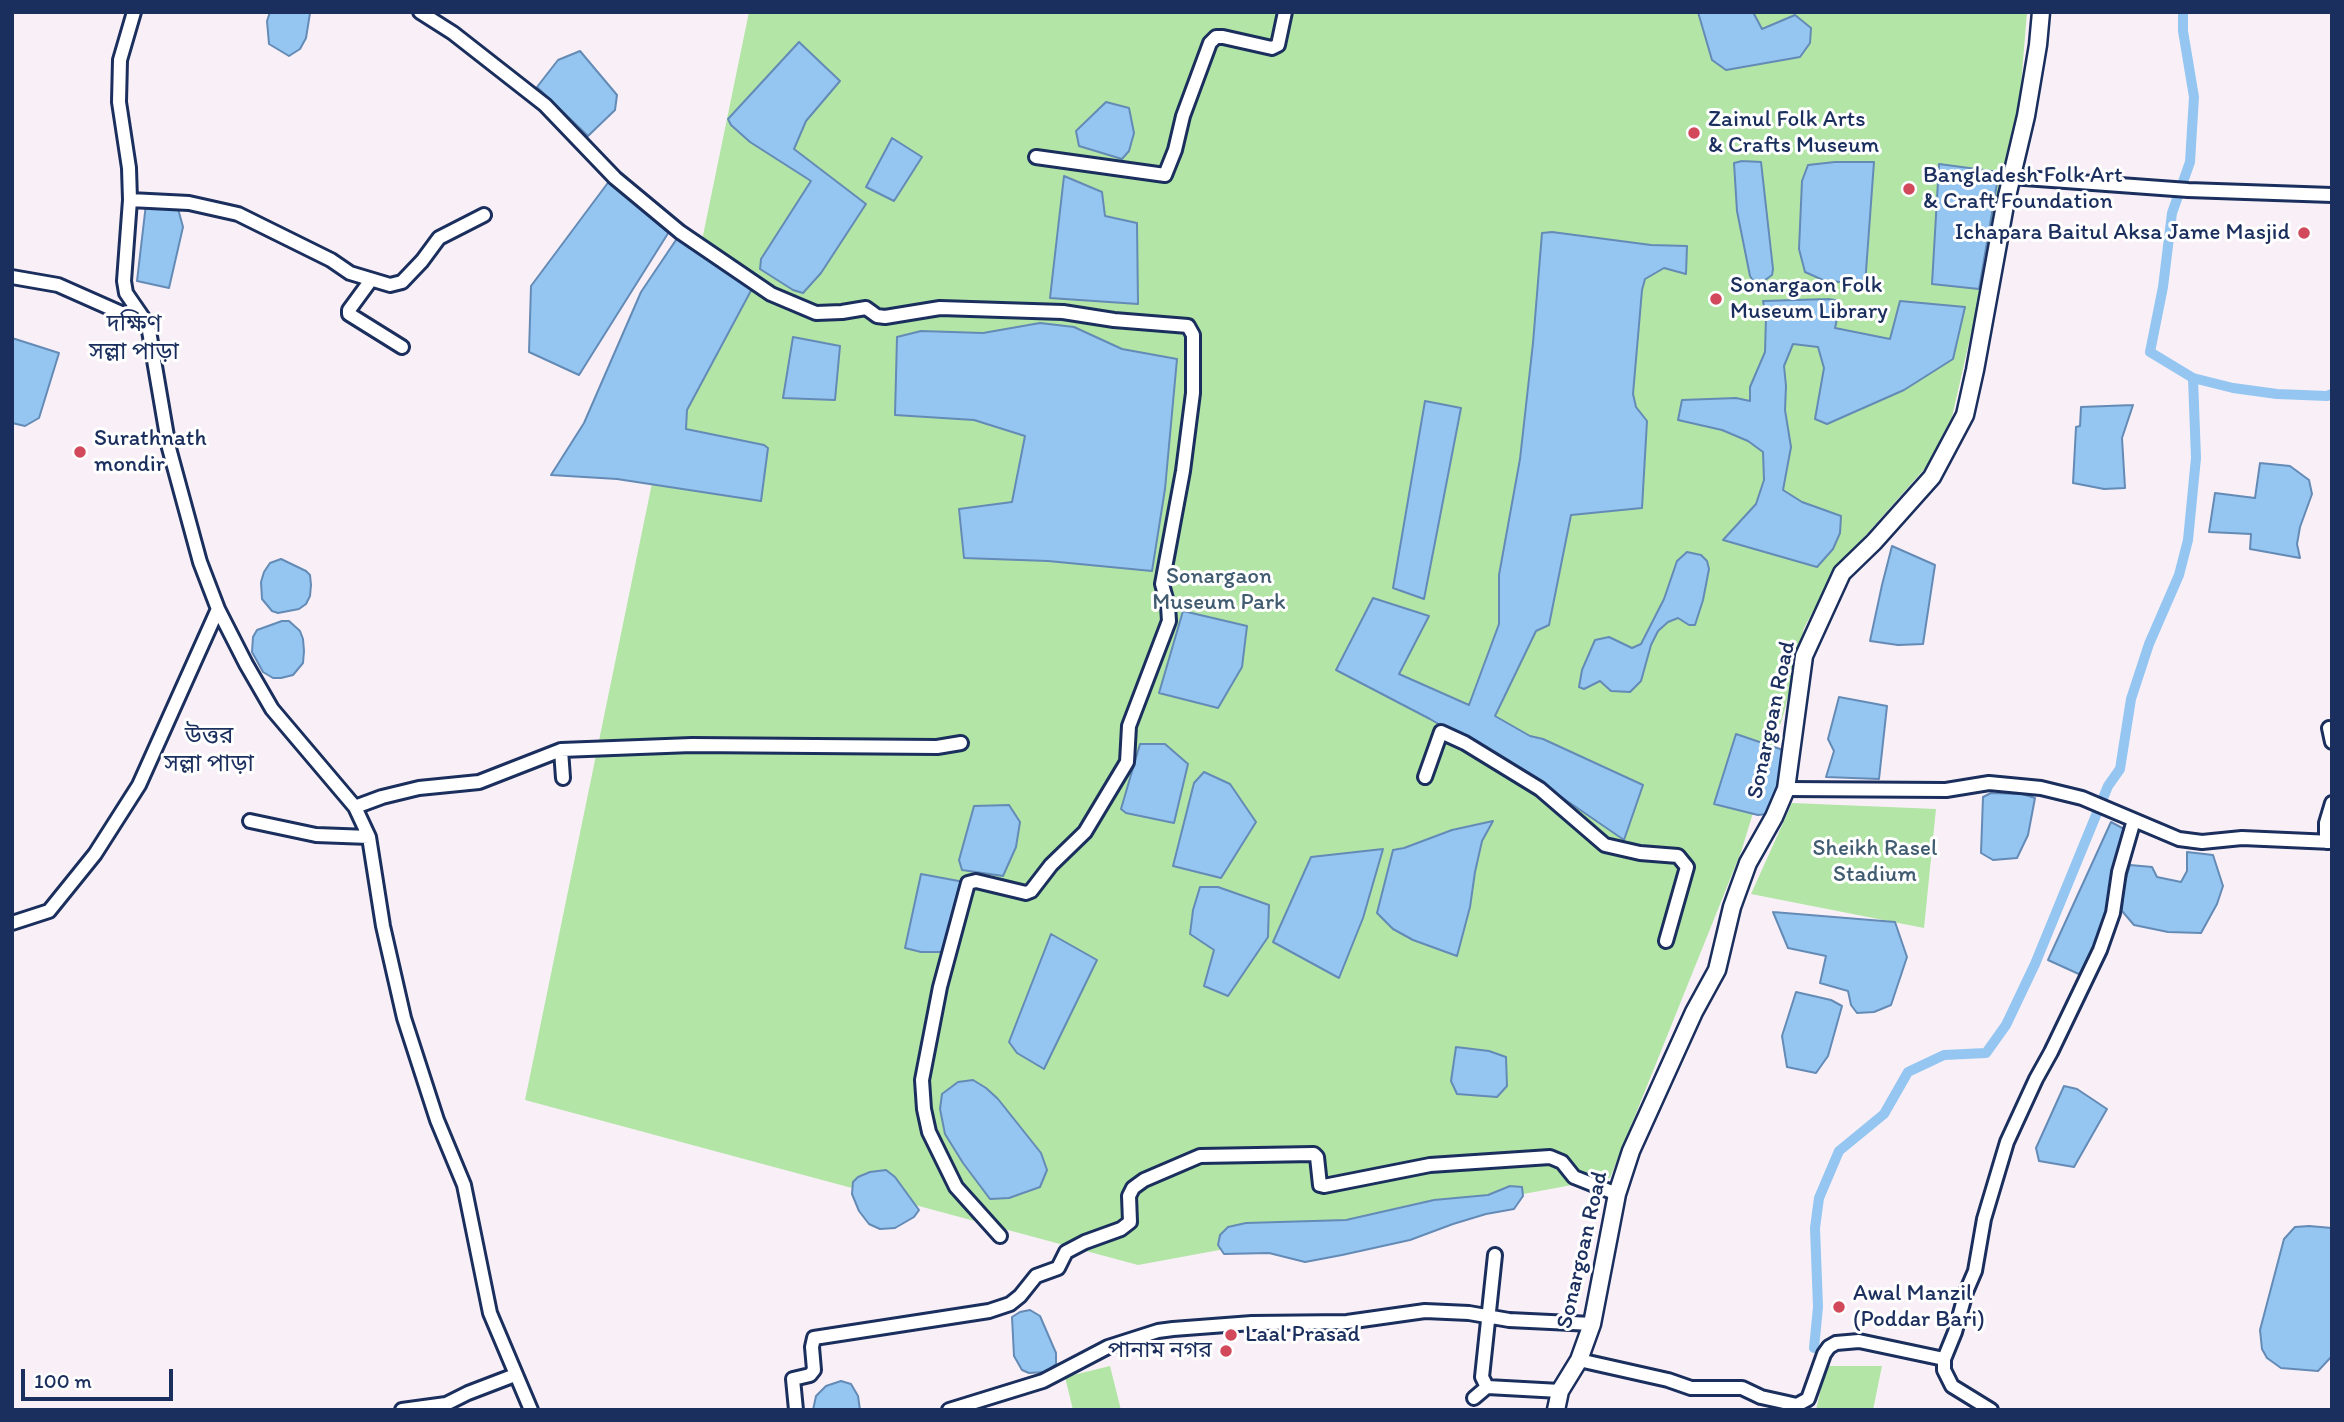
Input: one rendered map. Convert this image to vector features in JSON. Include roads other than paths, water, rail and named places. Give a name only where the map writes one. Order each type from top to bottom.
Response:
[{"type":"main road","name":"Sonargoan Road","points":[[1556,1410],[1560,1391],[1578,1360],[1592,1324],[1617,1194],[1631,1151],[1694,1012],[1717,970],[1732,907],[1748,863],[1774,817],[1786,789],[1804,656],[1842,573],[1874,542],[1932,477],[1965,415],[2011,177],[2026,116],[2041,12]]},
{"type":"street","points":[[134,12],[120,60],[119,102],[129,168],[130,200],[124,281],[127,293],[148,325],[169,448],[200,562],[218,608],[272,709],[355,807],[369,837],[383,926],[404,1018],[438,1120],[464,1185],[489,1313],[531,1410]]},
{"type":"street","points":[[420,12],[453,33],[545,105],[615,178],[680,232],[771,294],[816,313],[866,309],[877,316],[885,317],[940,308],[1063,312],[1114,320],[1188,326],[1193,335],[1193,393],[1183,471],[1162,584],[1169,621],[1129,726],[1127,762],[1085,832],[1051,865],[1031,891],[1026,893],[976,881],[968,883],[940,987],[922,1080],[929,1132],[956,1186],[1000,1236]]},
{"type":"street","points":[[1036,157],[1166,174],[1183,116],[1210,43],[1216,37],[1223,37],[1272,48],[1278,45],[1285,12]]},
{"type":"street","points":[[2011,177],[2188,190],[2332,195]]},
{"type":"street","points":[[130,200],[189,203],[238,214],[350,272],[390,285],[402,282],[439,238],[484,215]]},
{"type":"street","points":[[12,277],[58,285],[148,325]]},
{"type":"street","points":[[370,280],[349,310],[349,314],[402,347]]},
{"type":"street","points":[[12,923],[49,911],[95,854],[139,785],[218,608]]},
{"type":"street","points":[[2332,729],[2329,729],[2332,742]]},
{"type":"street","points":[[1425,777],[1441,732],[1465,743],[1540,789],[1605,845],[1640,853],[1678,856],[1687,867],[1666,941]]},
{"type":"street","points":[[355,807],[419,788],[479,782],[561,750],[692,745],[937,747],[961,743]]},
{"type":"street","points":[[561,750],[563,778]]},
{"type":"street","points":[[1786,789],[1945,789],[1989,783],[2042,788],[2082,797],[2179,839],[2202,842],[2242,838],[2329,842],[2326,823],[2332,803]]},
{"type":"street","points":[[1992,1410],[1952,1385],[1944,1370],[1944,1359],[1975,1271],[1984,1219],[2007,1142],[2100,950],[2113,913],[2119,872],[2133,820]]},
{"type":"street","points":[[250,821],[316,835],[369,837]]},
{"type":"street","points":[[796,1410],[793,1379],[810,1375],[814,1370],[814,1338],[989,1311],[1010,1304],[1036,1276],[1058,1268],[1066,1252],[1121,1229],[1130,1222],[1129,1196],[1133,1188],[1144,1180],[1200,1156],[1314,1154],[1317,1157],[1320,1185],[1324,1186],[1430,1165],[1550,1157],[1562,1163],[1574,1177],[1617,1194]]},
{"type":"street","points":[[1487,1387],[1482,1377],[1494,1255]]},
{"type":"street","points":[[949,1410],[1043,1381],[1108,1346],[1158,1331],[1252,1323],[1347,1322],[1425,1311],[1592,1324]]},
{"type":"street","points":[[1578,1360],[1668,1380],[1691,1388],[1742,1388],[1761,1397],[1797,1405],[1808,1399],[1824,1354],[1836,1343],[1859,1341],[1944,1359]]},
{"type":"street","points":[[402,1410],[446,1404],[515,1375]]},
{"type":"street","points":[[1474,1398],[1487,1387],[1560,1391]]},
{"type":"water","points":[[270,12],[310,13],[306,38],[300,49],[289,56],[269,44],[267,21]]},
{"type":"water","points":[[1698,12],[1753,12],[1762,29],[1795,15],[1811,28],[1810,43],[1800,57],[1726,70],[1712,60]]},
{"type":"water","points":[[799,42],[840,81],[806,121],[794,149],[866,204],[821,273],[803,293],[793,290],[760,269],[761,259],[811,181],[750,142],[728,119]]},
{"type":"water","points":[[580,51],[617,95],[615,110],[588,136],[537,87],[558,60]]},
{"type":"water","points":[[1106,102],[1129,108],[1134,133],[1129,151],[1122,159],[1079,146],[1076,131]]},
{"type":"water","points":[[892,138],[922,157],[894,201],[866,187]]},
{"type":"water","points":[[1761,162],[1773,269],[1772,275],[1761,283],[1754,282],[1750,276],[1737,211],[1734,163]]},
{"type":"water","points":[[1874,162],[1865,285],[1823,280],[1805,272],[1799,249],[1802,181],[1808,165]]},
{"type":"water","points":[[1939,164],[1999,172],[1979,289],[1932,284]]},
{"type":"water","points":[[1064,176],[1102,192],[1105,216],[1137,223],[1138,304],[1050,298]]},
{"type":"water","points":[[610,180],[672,227],[579,375],[529,352],[531,286]]},
{"type":"water","points":[[146,204],[177,205],[183,227],[169,288],[137,281]]},
{"type":"water","points":[[1542,233],[1651,245],[1687,246],[1686,274],[1664,268],[1645,279],[1642,290],[1633,394],[1636,407],[1647,421],[1642,508],[1571,515],[1549,625],[1536,631],[1495,716],[1530,736],[1543,739],[1643,785],[1624,840],[1557,794],[1495,757],[1430,719],[1336,670],[1373,598],[1429,616],[1399,674],[1469,705],[1499,624],[1499,575],[1520,459]]},
{"type":"water","points":[[680,234],[754,285],[687,410],[686,429],[768,448],[761,501],[617,479],[551,475],[584,423],[641,292]]},
{"type":"water","points":[[1763,301],[1841,301],[1835,328],[1890,339],[1900,301],[1965,307],[1953,359],[1904,390],[1827,424],[1815,419],[1824,368],[1818,347],[1793,344],[1784,366],[1785,410],[1791,447],[1783,490],[1802,502],[1841,516],[1840,533],[1833,549],[1817,567],[1723,540],[1756,504],[1764,480],[1763,452],[1748,441],[1722,430],[1678,420],[1682,400],[1736,398],[1750,401],[1750,387],[1765,352],[1766,317]]},
{"type":"water","points":[[1040,323],[1074,327],[1122,349],[1177,359],[1165,489],[1152,571],[1048,561],[964,558],[959,509],[1012,502],[1025,436],[974,420],[895,415],[897,337],[921,331],[983,333]]},
{"type":"water","points":[[793,337],[840,346],[835,400],[783,398]]},
{"type":"water","points":[[12,338],[59,353],[39,418],[25,426],[12,423]]},
{"type":"water","points":[[1425,401],[1461,408],[1424,599],[1393,588]]},
{"type":"water","points":[[2133,405],[2122,438],[2125,488],[2104,489],[2073,483],[2076,427],[2080,426],[2081,407]]},
{"type":"water","points":[[2260,463],[2290,466],[2309,480],[2312,494],[2297,544],[2300,558],[2250,549],[2251,534],[2209,532],[2215,493],[2255,498]]},
{"type":"water","points":[[1892,546],[1935,565],[1923,644],[1898,645],[1870,641]]},
{"type":"water","points":[[1687,552],[1701,555],[1707,561],[1709,569],[1695,625],[1689,625],[1678,618],[1658,631],[1651,645],[1641,681],[1630,692],[1611,691],[1600,681],[1584,689],[1579,687],[1582,670],[1595,640],[1609,637],[1632,648],[1641,644],[1664,599],[1677,561]]},
{"type":"water","points":[[281,559],[306,571],[310,575],[311,585],[306,604],[299,609],[278,613],[272,611],[262,599],[261,582],[270,563]]},
{"type":"water","points":[[1183,611],[1247,626],[1242,667],[1218,708],[1159,693]]},
{"type":"water","points":[[289,621],[300,631],[303,639],[303,663],[293,675],[273,678],[263,672],[252,652],[253,637],[257,630]]},
{"type":"water","points":[[1839,697],[1887,706],[1879,779],[1826,777],[1834,751],[1828,739]]},
{"type":"water","points":[[1736,734],[1786,751],[1780,785],[1767,814],[1758,815],[1714,804]]},
{"type":"water","points":[[1140,744],[1165,744],[1188,764],[1174,823],[1126,813],[1121,809]]},
{"type":"water","points":[[1204,772],[1230,784],[1256,822],[1221,878],[1173,866],[1194,783]]},
{"type":"water","points":[[1991,793],[2022,794],[2035,798],[2028,835],[2017,858],[1993,860],[1981,853],[1983,797]]},
{"type":"water","points":[[1009,805],[1020,822],[1016,847],[1003,876],[962,870],[959,860],[974,806]]},
{"type":"water","points":[[1493,821],[1482,841],[1470,907],[1457,956],[1413,940],[1393,929],[1377,913],[1393,850],[1452,830]]},
{"type":"water","points":[[2111,822],[2126,830],[2108,915],[2097,945],[2081,975],[2048,960]]},
{"type":"water","points":[[1383,849],[1363,918],[1339,978],[1273,942],[1311,857]]},
{"type":"water","points":[[2187,852],[2213,855],[2223,886],[2217,904],[2201,933],[2168,932],[2134,925],[2122,911],[2123,888],[2130,865],[2152,867],[2157,877],[2181,882],[2187,871]]},
{"type":"water","points":[[921,874],[964,882],[949,952],[921,952],[905,948]]},
{"type":"water","points":[[1200,887],[1218,887],[1269,905],[1268,937],[1228,996],[1204,986],[1214,950],[1190,934]]},
{"type":"water","points":[[1773,912],[1895,922],[1907,957],[1891,1005],[1874,1012],[1857,1013],[1851,1005],[1848,991],[1820,983],[1826,956],[1788,948]]},
{"type":"water","points":[[1051,934],[1097,960],[1044,1069],[1017,1053],[1009,1042]]},
{"type":"water","points":[[1796,992],[1831,1000],[1842,1006],[1828,1056],[1816,1073],[1787,1067],[1782,1036]]},
{"type":"water","points":[[1456,1047],[1489,1051],[1506,1057],[1507,1086],[1497,1097],[1457,1094],[1451,1081]]},
{"type":"water","points":[[973,1080],[998,1099],[1041,1153],[1047,1170],[1040,1187],[1009,1198],[990,1199],[963,1163],[945,1134],[940,1109],[942,1094],[958,1082]]},
{"type":"water","points":[[2064,1086],[2077,1089],[2107,1109],[2074,1167],[2039,1161],[2036,1148]]},
{"type":"water","points":[[886,1170],[895,1177],[919,1210],[914,1217],[895,1228],[880,1229],[869,1224],[859,1211],[852,1194],[853,1182],[870,1172]]},
{"type":"water","points":[[1510,1186],[1522,1187],[1523,1196],[1514,1209],[1486,1214],[1410,1240],[1342,1255],[1305,1262],[1269,1253],[1224,1254],[1218,1245],[1220,1235],[1228,1227],[1246,1223],[1346,1220],[1434,1200],[1488,1195]]},
{"type":"water","points":[[2295,1227],[2332,1228],[2332,1356],[2318,1371],[2281,1368],[2267,1358],[2262,1349],[2260,1330],[2284,1239]]},
{"type":"water","points":[[1030,1310],[1040,1316],[1056,1353],[1056,1364],[1045,1372],[1029,1373],[1022,1370],[1014,1356],[1012,1317]]},
{"type":"water","points":[[841,1381],[851,1384],[858,1396],[860,1410],[813,1410],[816,1396],[826,1386]]},
{"type":"waterway","points":[[1814,1348],[1818,1307],[1815,1228],[1819,1198],[1839,1151],[1884,1114],[1908,1072],[1944,1055],[1986,1053],[2006,1025],[2035,964],[2108,786],[2120,769],[2131,699],[2149,644],[2179,575],[2188,540],[2196,458],[2193,378],[2150,352],[2163,287],[2172,213],[2190,162],[2194,97],[2183,31],[2183,12]]},
{"type":"waterway","points":[[2193,378],[2233,388],[2277,394],[2332,394]]},
{"type":"place","name":"Zainul Folk Arts & Crafts Museum","points":[[1694,133]]},
{"type":"place","name":"Bangladesh Folk Art & Craft Foundation","points":[[1909,189]]},
{"type":"place","name":"Ichapara Baitul Aksa Jame Masjid","points":[[2304,233]]},
{"type":"place","name":"Sonargaon Folk Museum Library","points":[[1716,299]]},
{"type":"place","name":"Surathnath mondir","points":[[80,452]]},
{"type":"place","name":"Awal Manzil (Poddar Bari)","points":[[1839,1307]]},
{"type":"place","name":"Laal Prasad","points":[[1231,1335]]},
{"type":"place","name":"পানাম নগর","points":[[1226,1351]]},
{"type":"district","name":"দক্ষিণ সল্লা পাড়া","points":[[134,339]]},
{"type":"district","name":"উত্তর সল্লা পাড়া","points":[[209,751]]},
{"type":"park label","name":"Sonargaon Museum Park","points":[[1219,590]]},
{"type":"park label","name":"Sheikh Rasel Stadium","points":[[1875,862]]}]
